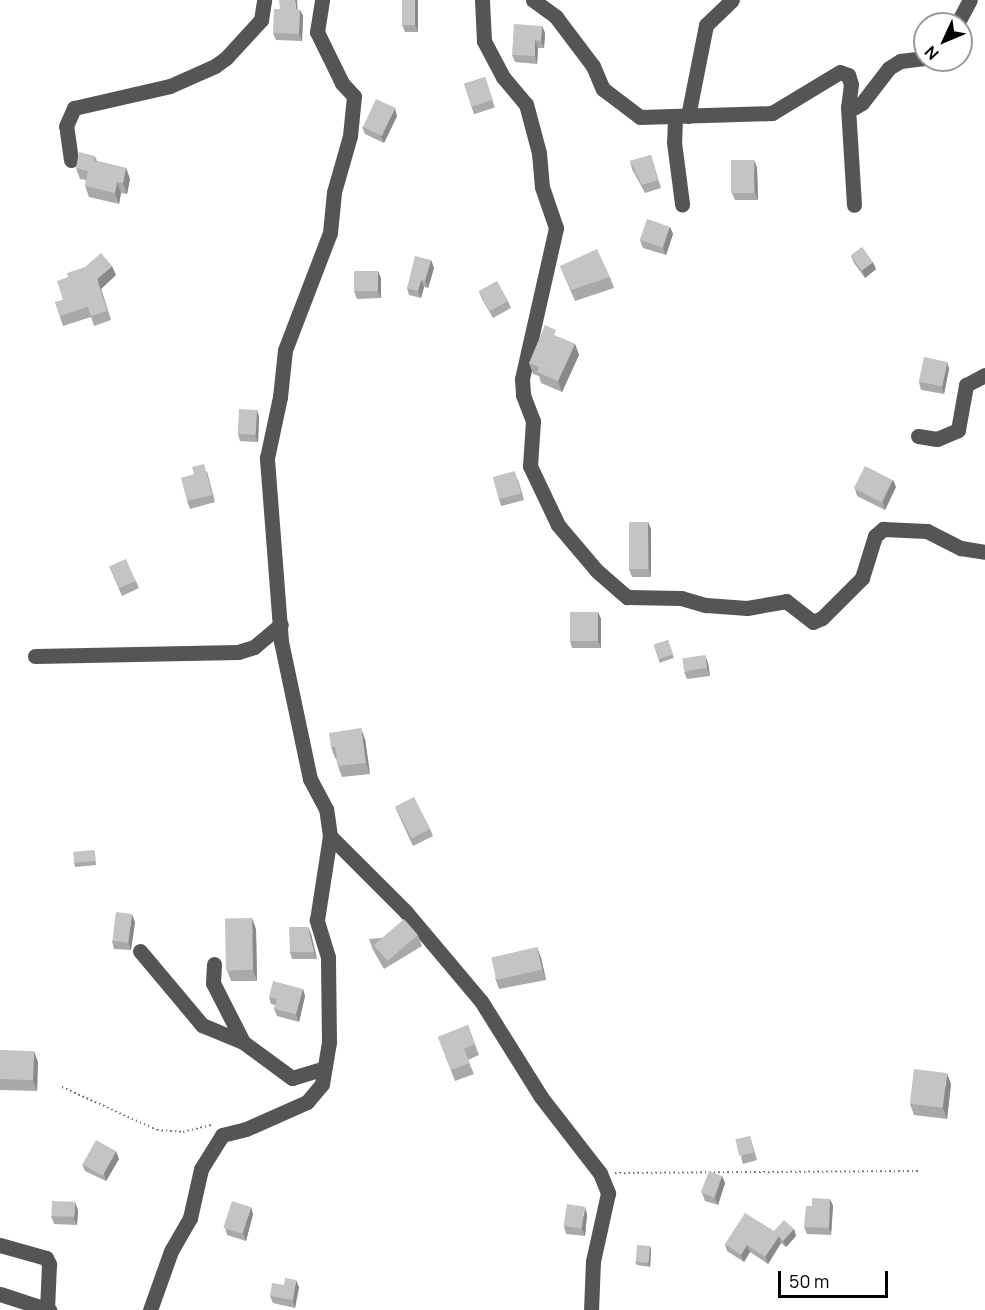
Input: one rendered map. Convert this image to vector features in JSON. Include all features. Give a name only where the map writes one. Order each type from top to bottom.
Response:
[{"type":"street","points":[[71,160],[66,126],[75,108],[170,86],[215,66],[226,58],[261,20],[264,0]]},
{"type":"street","points":[[150,1310],[171,1251],[190,1218],[201,1169],[222,1135],[246,1129],[307,1102],[322,1084],[329,1042],[328,957],[317,920],[330,836],[326,809],[310,779],[280,624],[267,458],[280,398],[285,350],[330,233],[354,96],[342,83],[317,32],[322,0]]},
{"type":"street","points":[[482,0],[484,40],[492,61],[526,104],[539,153],[542,187],[556,228],[522,379],[523,395],[533,421],[530,466],[558,525],[597,571],[627,597],[681,598],[706,605],[747,608],[786,601],[813,622],[822,618],[862,578],[875,536],[883,529],[927,531],[961,548],[985,552]]},
{"type":"street","points":[[533,0],[556,17],[613,100],[640,117],[772,113],[840,72],[848,75],[851,84],[848,107],[854,205]]},
{"type":"street","points":[[682,204],[674,142],[706,25],[732,0]]},
{"type":"street","points":[[848,107],[862,103],[889,68],[900,61],[913,59]]},
{"type":"street","points":[[918,436],[937,439],[958,430],[966,385],[985,375]]},
{"type":"street","points":[[35,656],[238,652],[254,646],[280,624]]},
{"type":"street","points":[[330,836],[406,912],[481,1001],[542,1097],[600,1173],[608,1193],[593,1262],[591,1310]]},
{"type":"street","points":[[140,951],[202,1025],[243,1042],[279,1072],[292,1078],[325,1068]]},
{"type":"street","points":[[214,964],[213,983],[243,1042]]},
{"type":"street","points":[[0,1245],[46,1258],[49,1264],[48,1310],[0,1294]]},
{"type":"path","points":[[62,1087],[157,1130],[183,1132],[217,1124]]},
{"type":"path","points":[[600,1173],[918,1171]]},
{"type":"building","points":[[279,0],[295,0],[296,9],[300,10],[299,34],[273,33],[274,9],[280,9]]},
{"type":"building","points":[[402,0],[415,0],[415,25],[402,25]]},
{"type":"building","points":[[514,24],[542,26],[541,41],[535,40],[535,56],[512,55]]},
{"type":"building","points":[[485,77],[493,100],[472,107],[464,84]]},
{"type":"building","points":[[376,99],[395,108],[382,136],[363,127]]},
{"type":"building","points":[[79,152],[95,156],[94,161],[126,168],[123,183],[117,182],[115,193],[85,186],[88,171],[76,168]]},
{"type":"building","points":[[651,155],[658,180],[642,185],[630,161]]},
{"type":"building","points":[[731,160],[754,160],[754,193],[731,193]]},
{"type":"building","points":[[647,219],[670,227],[663,248],[640,240]]},
{"type":"building","points":[[862,247],[873,262],[862,271],[851,255]]},
{"type":"building","points":[[597,249],[610,277],[571,290],[560,266]]},
{"type":"building","points":[[101,253],[112,266],[97,279],[107,311],[91,316],[88,307],[60,316],[55,302],[63,300],[57,281],[68,277],[67,273],[85,267]]},
{"type":"building","points":[[415,256],[431,260],[425,281],[421,280],[418,291],[407,288]]},
{"type":"building","points":[[354,271],[378,271],[378,291],[354,291]]},
{"type":"building","points":[[497,281],[508,301],[490,311],[479,291]]},
{"type":"building","points":[[545,325],[556,330],[554,335],[575,344],[558,381],[537,372],[539,367],[529,363]]},
{"type":"building","points":[[924,357],[947,362],[942,386],[919,381]]},
{"type":"building","points":[[239,409],[257,410],[256,435],[238,434]]},
{"type":"building","points":[[204,464],[212,495],[187,501],[181,478],[194,474],[192,467]]},
{"type":"building","points":[[865,466],[893,480],[881,502],[854,488]]},
{"type":"building","points":[[515,471],[521,493],[499,499],[493,477]]},
{"type":"building","points":[[629,522],[648,522],[648,569],[629,569]]},
{"type":"building","points":[[126,559],[136,581],[119,588],[110,566]]},
{"type":"building","points":[[570,612],[598,612],[598,641],[570,641]]},
{"type":"building","points":[[668,640],[673,654],[659,659],[654,645]]},
{"type":"building","points":[[705,655],[707,668],[684,671],[682,659]]},
{"type":"building","points":[[361,728],[366,763],[338,766],[335,746],[331,747],[329,733]]},
{"type":"building","points":[[414,797],[430,829],[412,839],[395,807]]},
{"type":"building","points":[[94,850],[95,861],[74,863],[73,852]]},
{"type":"building","points":[[116,912],[132,914],[128,943],[112,941]]},
{"type":"building","points":[[225,918],[252,918],[253,970],[226,970]]},
{"type":"building","points":[[404,919],[418,935],[388,961],[374,945]]},
{"type":"building","points":[[289,927],[308,927],[314,952],[290,952]]},
{"type":"building","points":[[537,947],[542,969],[496,980],[491,958]]},
{"type":"building","points":[[273,981],[303,989],[296,1014],[274,1009],[277,999],[269,997]]},
{"type":"building","points":[[468,1025],[475,1044],[464,1049],[470,1063],[451,1070],[438,1037]]},
{"type":"building","points":[[0,1050],[34,1051],[33,1080],[0,1079]]},
{"type":"building","points":[[914,1069],[947,1073],[942,1108],[910,1104]]},
{"type":"building","points":[[750,1136],[754,1153],[739,1156],[735,1139]]},
{"type":"building","points":[[96,1140],[116,1151],[103,1176],[82,1164]]},
{"type":"building","points":[[709,1171],[722,1176],[714,1197],[701,1192]]},
{"type":"building","points":[[812,1198],[830,1199],[829,1228],[804,1227],[806,1206],[812,1206]]},
{"type":"building","points":[[52,1201],[75,1202],[74,1217],[51,1216]]},
{"type":"building","points":[[232,1201],[251,1207],[242,1234],[223,1228]]},
{"type":"building","points":[[567,1204],[585,1207],[581,1229],[564,1226]]},
{"type":"building","points":[[745,1213],[774,1231],[784,1220],[794,1229],[783,1241],[779,1236],[765,1257],[747,1245],[741,1255],[725,1244]]},
{"type":"building","points":[[637,1245],[650,1246],[649,1263],[636,1262]]},
{"type":"building","points":[[285,1278],[296,1280],[293,1300],[270,1296],[272,1283],[284,1285]]}]
